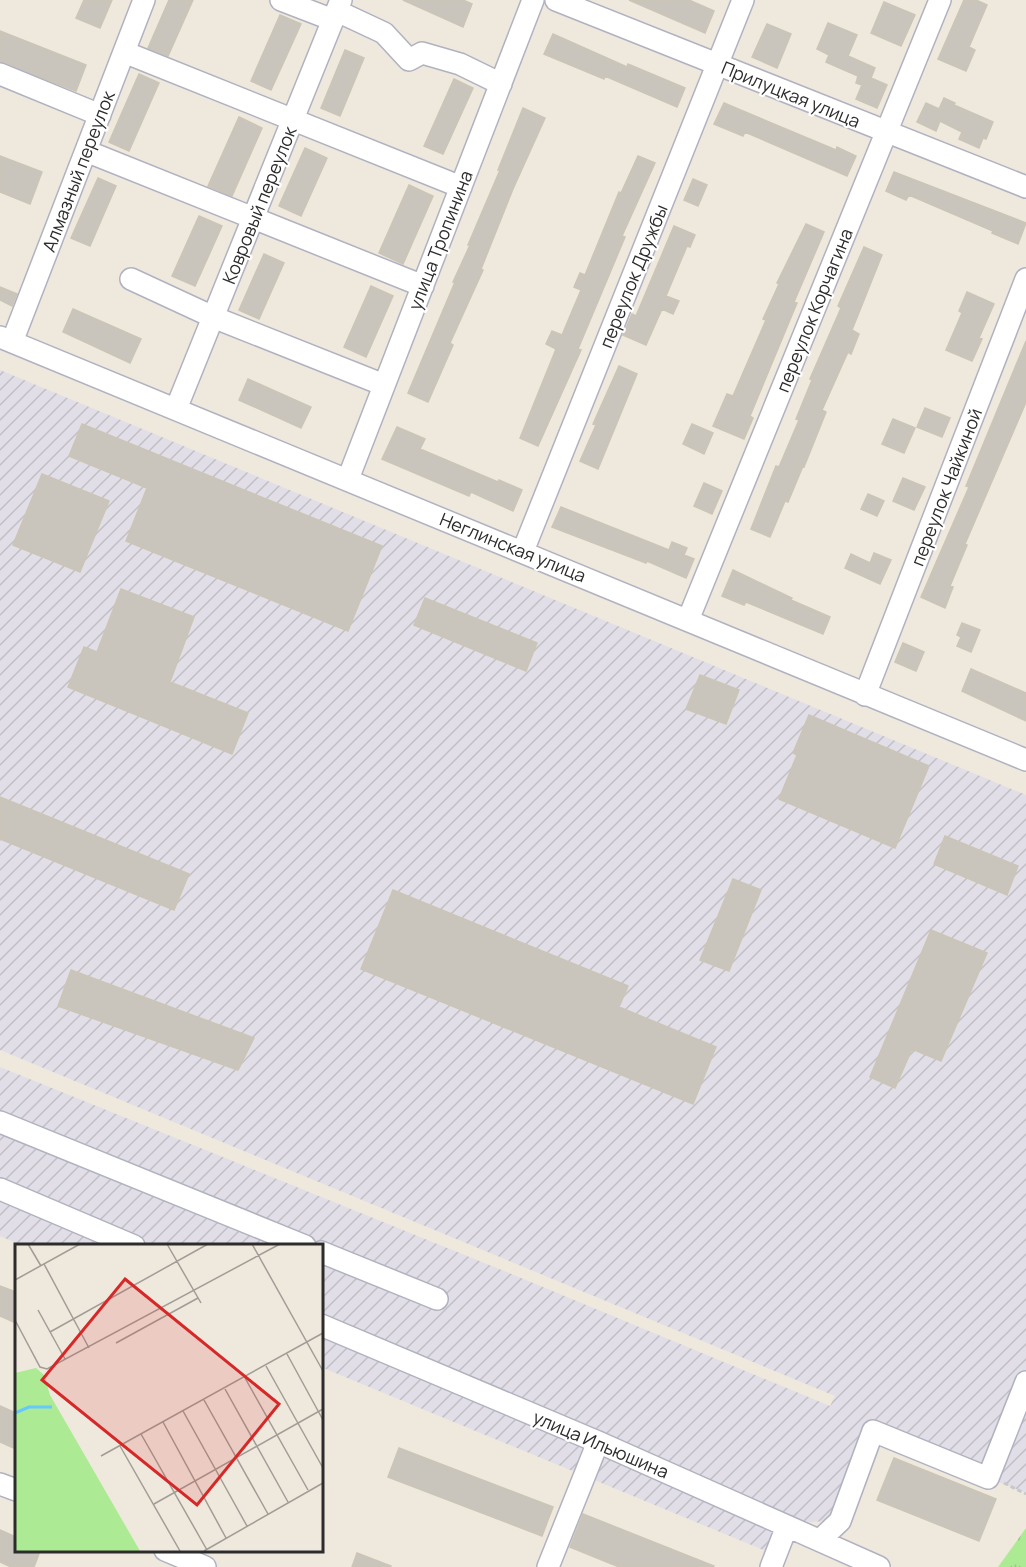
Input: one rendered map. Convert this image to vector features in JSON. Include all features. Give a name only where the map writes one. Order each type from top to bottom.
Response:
[{"type":"street","name":"Алмазный переулок","points":[[6,339],[86,151],[144,0]]},
{"type":"street","points":[[281,0],[337,10],[384,33],[409,60],[422,53],[460,64],[501,84]]},
{"type":"street","name":"улица Тропинина","points":[[348,479],[533,0]]},
{"type":"street","name":"Прилуцкая улица","points":[[556,0],[1026,187]]},
{"type":"street","name":"переулок Дружбы","points":[[523,551],[743,0]]},
{"type":"street","name":"переулок Корчагина","points":[[688,620],[940,0]]},
{"type":"street","name":"Ковровый переулок","points":[[176,410],[337,10]]},
{"type":"street","points":[[124,52],[461,187]]},
{"type":"street","points":[[0,74],[100,115]]},
{"type":"street","points":[[86,151],[423,286]]},
{"type":"street","points":[[131,279],[213,317],[384,385]]},
{"type":"street","name":"переулок Чайкиной","points":[[865,695],[1026,279]]},
{"type":"street","name":"Неглинская улица","points":[[6,339],[1026,760]]},
{"type":"street","points":[[0,1122],[300,1244]]},
{"type":"street","points":[[0,1189],[130,1244]]},
{"type":"street","points":[[322,1252],[436,1299]]},
{"type":"street","name":"улица Ильюшина","points":[[322,1325],[598,1442],[879,1567]]},
{"type":"street","points":[[820,1540],[840,1521],[873,1431],[988,1478],[1026,1382]]},
{"type":"street","points":[[548,1567],[598,1442]]},
{"type":"street","points":[[0,1484],[15,1490]]},
{"type":"street","points":[[771,1567],[787,1526]]},
{"type":"street","points":[[168,1552],[205,1567]]},
{"type":"path","points":[[988,1478],[1026,1494]]},
{"type":"shaded area","points":[[0,370],[1026,795],[1026,1493],[862,1428],[829,1521],[789,1523],[778,1556],[322,1367],[322,1244],[18,1244],[0,1236],[0,1067],[830,1406],[835,1396],[0,1050]]},
{"type":"green space","points":[[1026,1528],[1026,1567],[998,1567]]},
{"type":"building","points":[[84,0],[112,0],[100,28],[76,18]]},
{"type":"building","points":[[169,0],[193,0],[168,56],[148,48]]},
{"type":"building","points":[[403,0],[463,0],[472,4],[463,27]]},
{"type":"building","points":[[629,0],[689,0],[714,11],[705,33]]},
{"type":"building","points":[[964,0],[976,0],[987,5],[969,47],[975,50],[966,71],[938,59]]},
{"type":"building","points":[[884,2],[915,15],[901,46],[871,33]]},
{"type":"building","points":[[280,15],[301,24],[271,90],[251,81]]},
{"type":"building","points":[[828,23],[857,35],[848,56],[875,68],[871,78],[887,85],[877,108],[856,99],[862,85],[856,83],[858,76],[826,62],[829,55],[817,49]]},
{"type":"building","points":[[767,24],[791,34],[777,68],[752,57]]},
{"type":"building","points":[[0,31],[86,65],[76,91],[0,62]]},
{"type":"building","points":[[553,34],[627,67],[628,64],[685,88],[677,107],[605,76],[604,79],[544,54]]},
{"type":"building","points":[[345,50],[364,58],[340,116],[321,108]]},
{"type":"building","points":[[139,74],[159,83],[129,151],[109,142]]},
{"type":"building","points":[[454,79],[473,88],[443,154],[424,146]]},
{"type":"building","points":[[944,98],[955,103],[954,105],[993,122],[986,139],[983,138],[979,148],[959,139],[962,132],[940,121],[936,131],[917,122],[926,103],[939,109]]},
{"type":"building","points":[[724,103],[836,150],[837,147],[856,156],[847,176],[745,132],[743,136],[714,124]]},
{"type":"building","points":[[523,108],[545,118],[513,189],[481,269],[483,270],[450,343],[453,345],[428,402],[408,393],[470,245],[468,245]]},
{"type":"building","points":[[239,117],[262,128],[232,196],[208,186]]},
{"type":"building","points":[[305,148],[327,158],[301,216],[279,206]]},
{"type":"building","points":[[0,156],[42,172],[30,204],[0,192]]},
{"type":"building","points":[[638,156],[655,163],[622,236],[625,237],[578,349],[581,350],[538,446],[520,438],[556,349],[546,344],[552,331],[562,335],[581,290],[574,287],[580,273],[585,275],[619,192],[621,193]]},
{"type":"building","points":[[894,172],[1026,223],[1018,244],[909,195],[906,200],[886,191]]},
{"type":"building","points":[[98,178],[116,186],[90,246],[71,238]]},
{"type":"building","points":[[693,179],[707,185],[698,206],[684,200]]},
{"type":"building","points":[[409,185],[433,196],[403,264],[379,253]]},
{"type":"building","points":[[199,216],[222,226],[195,286],[172,276]]},
{"type":"building","points":[[806,224],[824,232],[794,302],[797,303],[750,416],[753,418],[744,439],[713,426],[727,394],[733,396],[766,320],[763,319],[779,284],[777,283]]},
{"type":"building","points":[[674,226],[695,235],[690,247],[687,246],[666,296],[679,301],[673,314],[662,309],[646,345],[623,335],[632,314],[636,316]]},
{"type":"building","points":[[864,247],[882,255],[852,330],[859,334],[851,354],[848,352],[822,410],[826,412],[804,467],[788,502],[785,501],[770,537],[751,529],[776,466],[779,467],[799,420],[796,419],[812,380],[810,379],[841,308],[838,306]]},
{"type":"building","points":[[264,254],[284,263],[259,319],[239,310]]},
{"type":"building","points":[[371,286],[393,296],[366,357],[344,347]]},
{"type":"building","points":[[0,287],[17,294],[12,306],[0,300]]},
{"type":"building","points":[[967,292],[994,304],[972,361],[946,350],[962,313],[959,311]]},
{"type":"building","points":[[73,309],[141,339],[130,363],[63,332]]},
{"type":"building","points":[[1026,341],[1026,402],[965,544],[967,545],[950,586],[953,587],[945,608],[921,597],[969,487],[966,486]]},
{"type":"building","points":[[619,366],[637,374],[598,469],[580,461],[596,425],[593,424]]},
{"type":"building","points":[[248,379],[311,407],[301,428],[239,400]]},
{"type":"building","points":[[925,408],[950,418],[942,437],[917,427]]},
{"type":"building","points":[[893,419],[915,428],[904,453],[882,444]]},
{"type":"building","points":[[82,424],[382,546],[348,631],[126,541],[147,488],[69,456]]},
{"type":"building","points":[[692,424],[713,433],[704,454],[683,444]]},
{"type":"building","points":[[397,427],[425,439],[420,449],[522,490],[513,511],[471,492],[469,496],[382,459]]},
{"type":"building","points":[[42,474],[109,501],[80,572],[13,545]]},
{"type":"building","points":[[903,478],[925,487],[914,510],[893,501]]},
{"type":"building","points":[[704,483],[722,491],[712,514],[694,506]]},
{"type":"building","points":[[868,494],[884,501],[877,516],[861,509]]},
{"type":"building","points":[[561,507],[669,550],[672,542],[687,548],[684,555],[694,559],[686,578],[647,561],[646,563],[552,527]]},
{"type":"building","points":[[874,553],[891,560],[880,584],[845,568],[851,554],[870,563]]},
{"type":"building","points":[[733,570],[830,617],[823,634],[746,602],[744,605],[722,596]]},
{"type":"building","points":[[121,589],[194,617],[170,682],[248,713],[232,754],[68,687],[84,647],[97,652]]},
{"type":"building","points":[[425,598],[537,643],[526,671],[414,625]]},
{"type":"building","points":[[962,623],[980,630],[971,652],[957,646],[961,637],[957,635]]},
{"type":"building","points":[[903,643],[924,652],[916,671],[895,662]]},
{"type":"building","points":[[971,669],[1026,693],[1026,721],[962,691]]},
{"type":"building","points":[[700,675],[739,690],[726,724],[686,709]]},
{"type":"building","points":[[809,715],[929,766],[895,848],[779,799],[797,755],[793,753]]},
{"type":"building","points":[[0,797],[189,874],[174,910],[0,839]]},
{"type":"building","points":[[945,836],[1018,866],[1007,895],[934,864]]},
{"type":"building","points":[[733,879],[761,890],[729,971],[700,960]]},
{"type":"building","points":[[393,890],[628,986],[619,1007],[716,1047],[693,1104],[361,969]]},
{"type":"building","points":[[931,930],[987,953],[941,1061],[912,1049],[895,1088],[870,1077]]},
{"type":"building","points":[[71,970],[254,1038],[238,1070],[58,1006]]},
{"type":"building","points":[[0,1286],[15,1292],[15,1323],[0,1316]]},
{"type":"building","points":[[0,1406],[15,1413],[15,1449],[0,1442]]},
{"type":"building","points":[[399,1448],[553,1507],[542,1536],[388,1477]]},
{"type":"building","points":[[894,1458],[996,1499],[979,1541],[877,1500]]},
{"type":"building","points":[[583,1514],[714,1566],[619,1567],[570,1547]]},
{"type":"building","points":[[0,1530],[15,1537],[15,1552],[40,1552],[34,1567],[11,1567],[0,1562]]},
{"type":"building","points":[[357,1553],[391,1566],[352,1567]]}]
